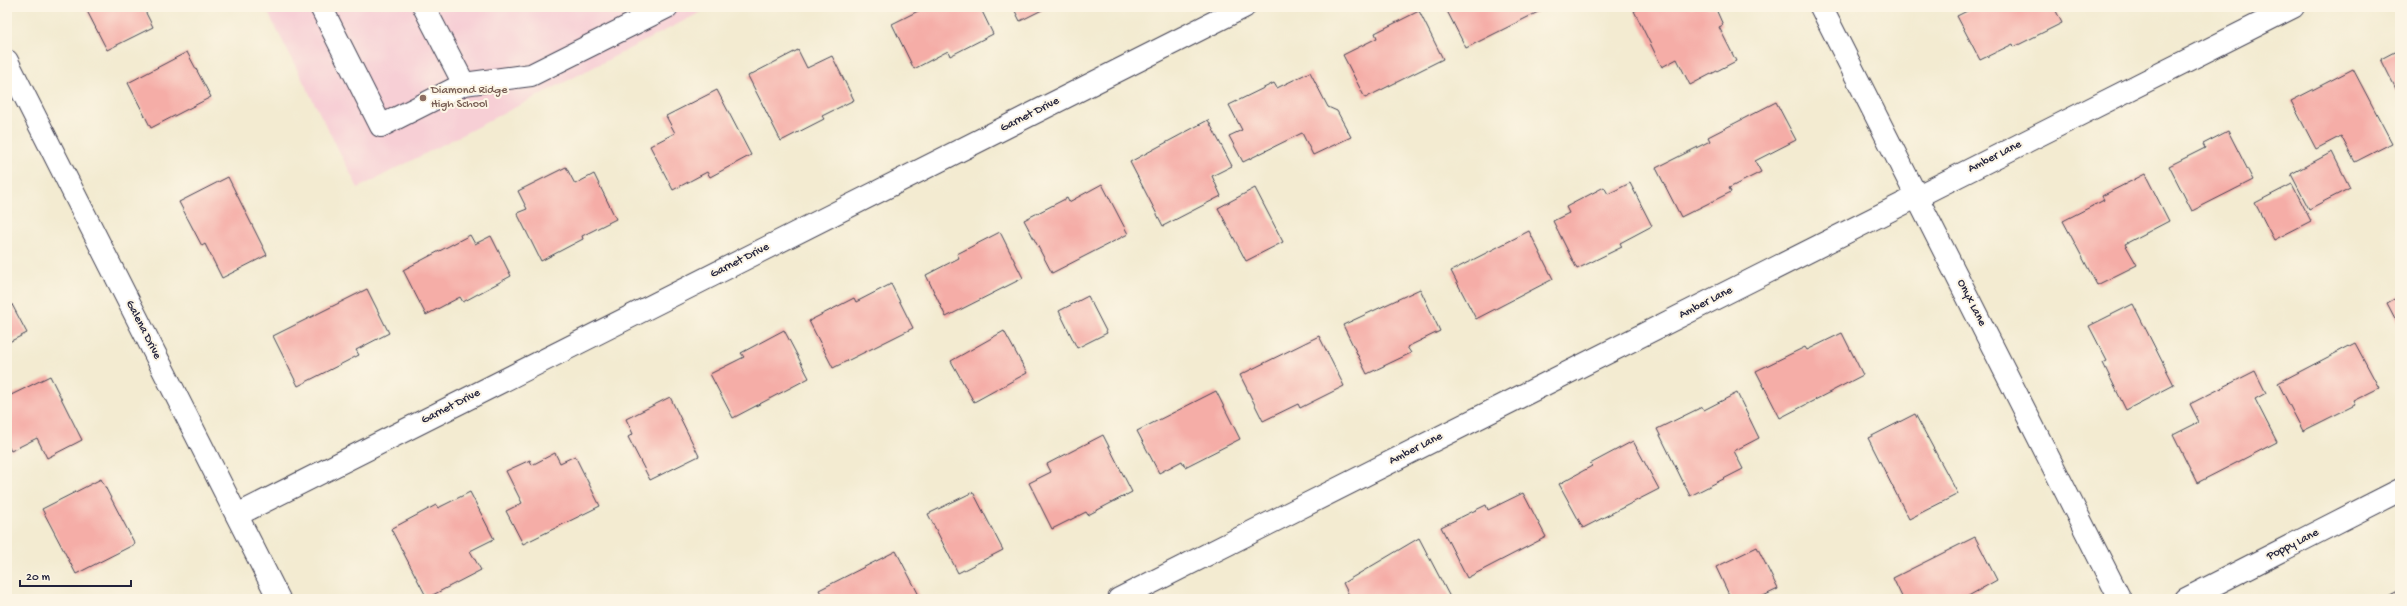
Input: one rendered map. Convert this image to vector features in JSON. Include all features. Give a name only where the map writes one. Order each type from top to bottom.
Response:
[{"type":"street","points":[[321,7],[381,126],[464,84],[531,76],[667,7]]},
{"type":"street","points":[[424,7],[464,84]]},
{"type":"street","name":"Garnet Drive","points":[[237,515],[1244,7]]},
{"type":"street","name":"Onyx Lane","points":[[1821,7],[2120,599]]},
{"type":"street","name":"Amber Lane","points":[[1118,599],[2293,7]]},
{"type":"street","name":"Galena Drive","points":[[7,61],[280,599]]},
{"type":"street","name":"Poppy Lane","points":[[2186,599],[2400,490]]},
{"type":"shaded area","name":"Diamond Ridge High School","points":[[265,7],[711,7],[358,188]]},
{"type":"building","points":[[85,7],[143,7],[153,27],[107,50]]},
{"type":"building","points":[[926,7],[980,7],[993,34],[950,56],[948,51],[914,69],[892,24]]},
{"type":"building","points":[[1013,7],[1048,7],[1020,21]]},
{"type":"building","points":[[1445,7],[1543,7],[1544,9],[1466,48]]},
{"type":"building","points":[[1643,7],[1715,7],[1723,25],[1719,27],[1736,61],[1690,85],[1677,59],[1662,67],[1634,11]]},
{"type":"building","points":[[1975,7],[2054,7],[2062,23],[2014,47],[2013,44],[1980,60],[1957,16]]},
{"type":"building","points":[[1419,11],[1443,59],[1365,98],[1343,55],[1377,38],[1375,33]]},
{"type":"building","points":[[2400,49],[2400,97],[2381,59]]},
{"type":"building","points":[[798,50],[807,68],[832,56],[854,100],[822,116],[824,119],[781,141],[748,76]]},
{"type":"building","points":[[187,52],[211,97],[151,128],[128,83]]},
{"type":"building","points":[[2353,69],[2392,143],[2355,162],[2341,136],[2316,149],[2291,101]]},
{"type":"building","points":[[1310,72],[1328,107],[1337,111],[1351,137],[1313,155],[1302,133],[1243,162],[1229,136],[1242,130],[1229,105],[1274,83],[1277,88]]},
{"type":"building","points":[[717,90],[751,155],[710,177],[707,172],[673,190],[650,146],[675,133],[666,116]]},
{"type":"building","points":[[1776,102],[1796,140],[1755,161],[1761,172],[1729,188],[1731,192],[1681,217],[1656,168],[1710,141],[1708,137]]},
{"type":"building","points":[[1208,120],[1232,166],[1212,176],[1221,196],[1163,226],[1130,162]]},
{"type":"building","points":[[2228,131],[2253,180],[2192,211],[2169,166],[2205,148],[2203,144]]},
{"type":"building","points":[[2332,152],[2350,188],[2309,209],[2291,174]]},
{"type":"building","points":[[566,167],[575,184],[594,174],[616,219],[582,236],[583,239],[541,261],[517,213],[527,209],[518,191]]},
{"type":"building","points":[[2145,174],[2169,221],[2125,244],[2137,265],[2097,285],[2063,221],[2104,200],[2102,196]]},
{"type":"building","points":[[228,177],[267,255],[222,278],[205,244],[202,246],[179,202]]},
{"type":"building","points":[[1630,183],[1652,226],[1620,243],[1622,247],[1577,269],[1553,221],[1569,213],[1566,207],[1604,187],[1608,194]]},
{"type":"building","points":[[1102,184],[1128,234],[1052,273],[1024,220],[1067,198],[1069,202]]},
{"type":"building","points":[[2292,184],[2311,221],[2274,240],[2255,203]]},
{"type":"building","points":[[1255,188],[1283,242],[1246,261],[1218,208]]},
{"type":"building","points":[[1529,231],[1553,279],[1476,319],[1451,271]]},
{"type":"building","points":[[1000,232],[1023,278],[946,317],[926,275],[959,258],[957,254]]},
{"type":"building","points":[[470,235],[475,244],[491,236],[511,276],[463,302],[460,297],[426,315],[403,270]]},
{"type":"building","points":[[891,284],[913,328],[833,368],[809,321],[854,298],[856,302]]},
{"type":"building","points":[[367,289],[389,333],[356,350],[359,355],[298,386],[273,336]]},
{"type":"building","points":[[1420,289],[1440,331],[1407,347],[1411,353],[1367,374],[1343,325]]},
{"type":"building","points":[[7,295],[27,333],[7,343]]},
{"type":"building","points":[[1088,296],[1107,333],[1077,348],[1059,311]]},
{"type":"building","points":[[2400,296],[2400,328],[2387,303]]},
{"type":"building","points":[[2133,304],[2174,385],[2126,410],[2103,363],[2107,361],[2089,326]]},
{"type":"building","points":[[784,330],[809,378],[733,418],[710,374],[744,357],[741,353]]},
{"type":"building","points":[[1004,331],[1027,373],[974,402],[951,361]]},
{"type":"building","points":[[1842,333],[1863,375],[1780,418],[1756,371],[1805,347],[1807,350]]},
{"type":"building","points":[[1319,336],[1344,386],[1300,408],[1298,404],[1263,421],[1240,375]]},
{"type":"building","points":[[2355,343],[2379,388],[2353,401],[2355,405],[2303,431],[2278,383]]},
{"type":"building","points":[[2255,371],[2266,393],[2255,399],[2277,442],[2197,483],[2173,435],[2199,422],[2190,404]]},
{"type":"building","points":[[50,376],[82,440],[47,458],[37,438],[11,451],[7,444],[7,397]]},
{"type":"building","points":[[1216,391],[1240,439],[1185,467],[1182,461],[1159,473],[1137,431]]},
{"type":"building","points":[[1737,393],[1759,438],[1734,451],[1743,469],[1690,496],[1657,429],[1702,407],[1704,410]]},
{"type":"building","points":[[670,397],[699,456],[650,480],[628,437],[633,434],[626,419]]},
{"type":"building","points":[[1915,414],[1958,494],[1909,519],[1868,438]]},
{"type":"building","points":[[1103,435],[1132,492],[1088,515],[1086,512],[1052,529],[1029,483],[1051,472],[1047,464]]},
{"type":"building","points":[[1633,441],[1659,489],[1583,528],[1559,484],[1592,466],[1590,464]]},
{"type":"building","points":[[555,453],[560,463],[575,456],[600,506],[523,544],[506,511],[522,503],[506,471],[530,460],[532,465]]},
{"type":"building","points":[[101,479],[135,544],[76,574],[42,509]]},
{"type":"building","points":[[470,492],[494,539],[470,551],[481,570],[427,598],[391,529],[436,505],[438,508]]},
{"type":"building","points":[[973,492],[1003,550],[958,573],[928,514]]},
{"type":"building","points":[[1523,493],[1546,537],[1467,578],[1441,527],[1486,505],[1488,510]]},
{"type":"building","points":[[1975,537],[1997,580],[1963,599],[1903,599],[1893,578]]},
{"type":"building","points":[[1419,538],[1451,599],[1351,599],[1343,583]]},
{"type":"building","points":[[1757,547],[1778,589],[1757,599],[1731,599],[1716,567]]},
{"type":"building","points":[[896,551],[921,599],[824,599],[819,590]]},
{"type":"building","points":[[2400,591],[2400,599],[2384,599]]},
{"type":"place","name":"Diamond Ridge High School","points":[[423,98]]}]
